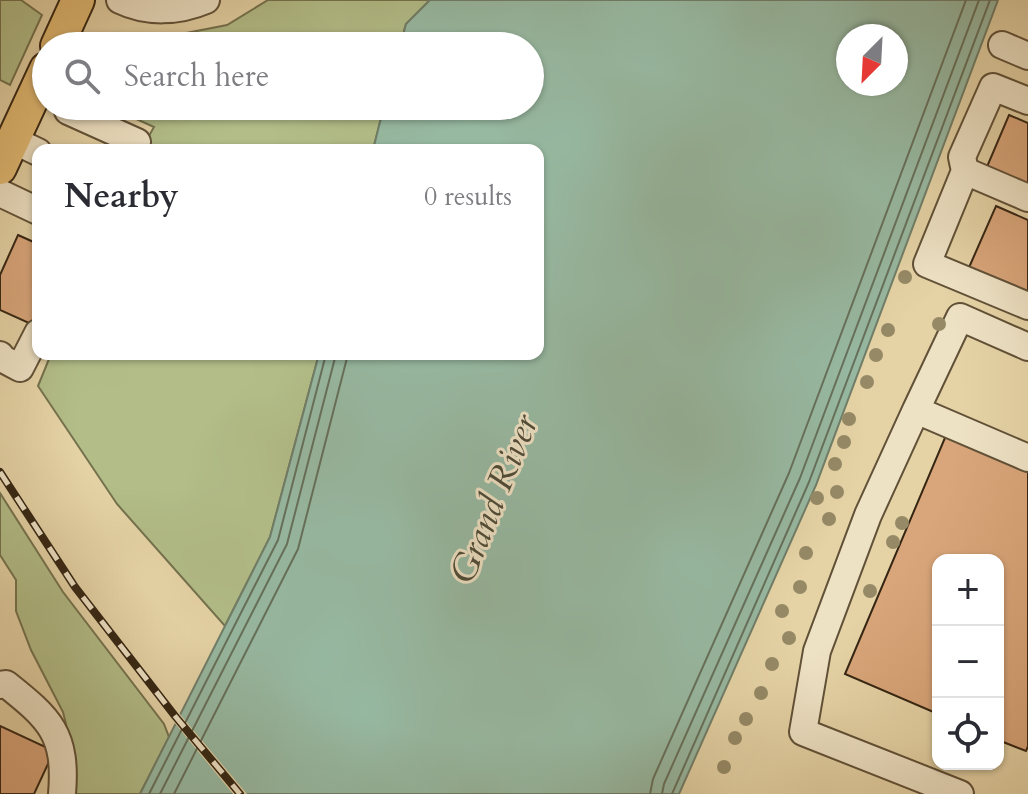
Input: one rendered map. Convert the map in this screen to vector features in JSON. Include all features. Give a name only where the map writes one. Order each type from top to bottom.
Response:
[{"type":"main road","points":[[63,32],[78,0]]},
{"type":"main road","points":[[17,153],[32,110]]},
{"type":"lane","points":[[120,0],[190,7],[206,0]]},
{"type":"lane","points":[[1002,45],[1028,56]]},
{"type":"lane","points":[[1028,101],[993,87],[962,157],[965,171],[927,264],[1028,306]]},
{"type":"lane","points":[[88,120],[136,144]]},
{"type":"lane","points":[[965,171],[1028,198]]},
{"type":"lane","points":[[0,193],[32,208]]},
{"type":"lane","points":[[960,794],[803,732],[817,651],[868,515],[960,317],[1028,347]]},
{"type":"lane","points":[[0,355],[20,368],[32,345]]},
{"type":"lane","points":[[916,410],[1028,458]]},
{"type":"lane","points":[[0,685],[6,684],[44,714],[58,742],[64,767],[62,794]]},
{"type":"shaded area","points":[[0,0],[21,0],[42,15],[10,85],[0,80]]},
{"type":"shaded area","points":[[268,0],[430,0],[406,24],[404,32],[191,32],[227,25]]},
{"type":"shaded area","points":[[139,120],[380,120],[374,144],[144,144],[154,127]]},
{"type":"shaded area","points":[[49,360],[317,360],[270,537],[225,626],[117,504],[38,386]]},
{"type":"shaded area","points":[[0,493],[63,592],[164,724],[169,737],[140,794],[74,794],[75,760],[63,712],[31,650],[16,611],[16,580],[0,555]]},
{"type":"water","name":"Grand River","points":[[430,0],[998,0],[816,485],[679,794],[140,794],[270,537],[317,360],[544,360],[544,144],[374,144],[380,120],[544,120],[544,32],[404,32],[406,24]]},
{"type":"pier","points":[[179,713],[247,794],[233,794],[173,721]]},
{"type":"building","points":[[1009,115],[1028,123],[1028,188],[986,169]]},
{"type":"building","points":[[996,206],[1028,220],[1028,299],[967,272]]},
{"type":"building","points":[[18,235],[32,241],[31,324],[0,310],[0,275]]},
{"type":"building","points":[[947,433],[1028,467],[1026,751],[1004,742],[1004,554],[932,554],[932,711],[845,674]]},
{"type":"building","points":[[0,726],[54,751],[34,794],[0,794]]},
{"type":"railway","points":[[0,472],[75,587],[240,794]]}]
